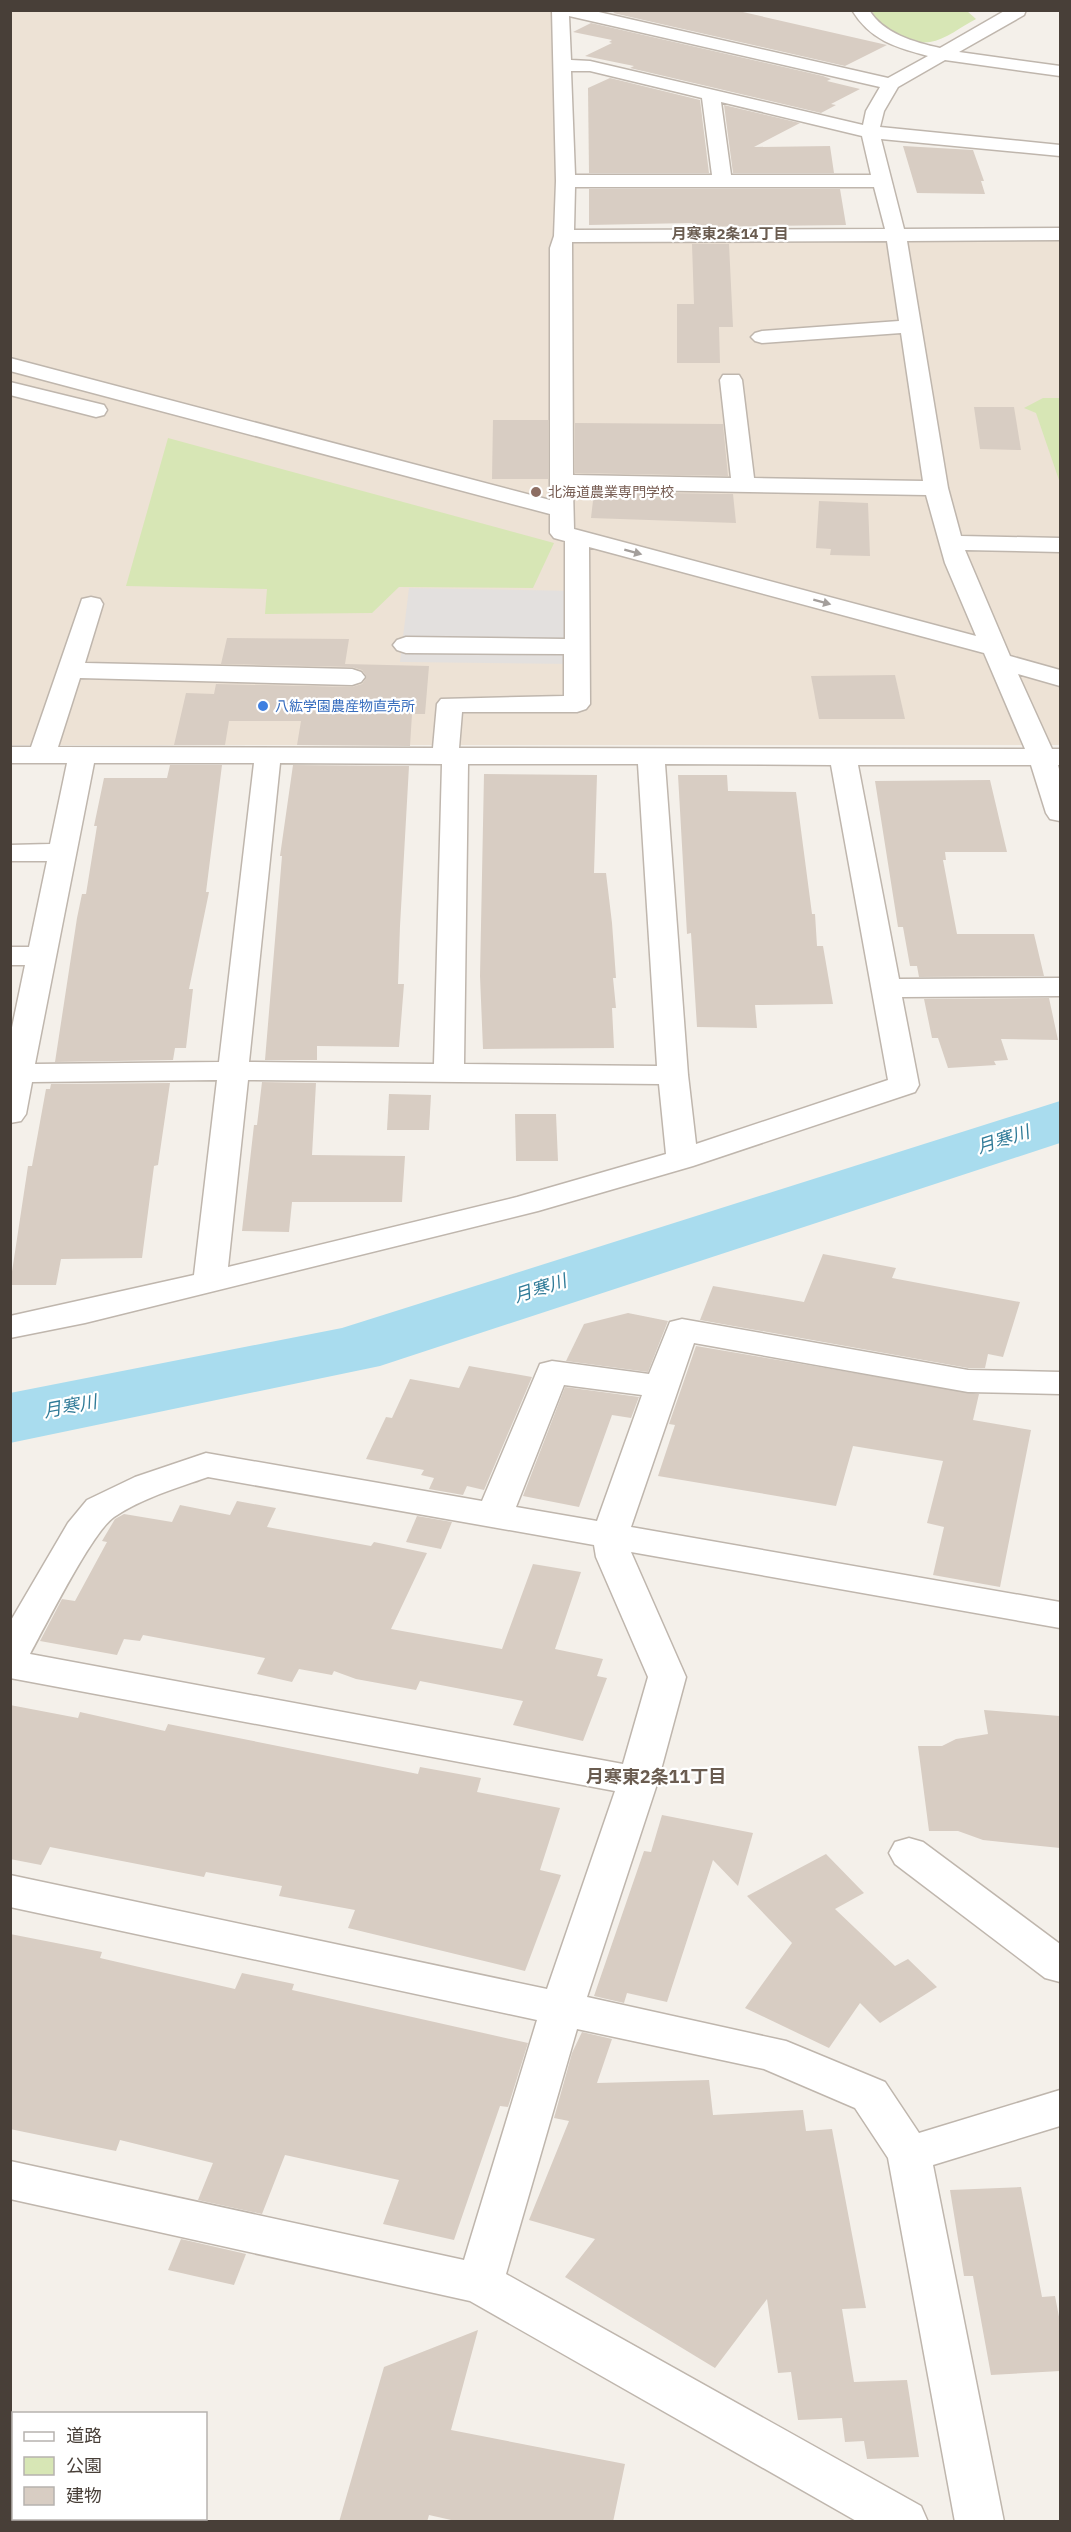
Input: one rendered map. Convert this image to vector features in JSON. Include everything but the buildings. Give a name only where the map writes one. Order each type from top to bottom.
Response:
[{"type":"street","points":[[449,1073],[450,704],[577,704],[572,543],[562,510],[560,248],[564,236],[566,181],[564,65],[560,10]]},
{"type":"street","points":[[565,10],[891,84]]},
{"type":"street","points":[[860,10],[866,23],[889,38],[941,54],[977,62],[1060,71]]},
{"type":"street","points":[[1040,10],[1016,11],[891,84],[875,111],[870,132],[896,235],[936,488],[957,563],[1000,661],[1052,757],[1060,813]]},
{"type":"street","points":[[564,65],[590,66],[870,132],[1060,150]]},
{"type":"street","points":[[711,95],[722,181]]},
{"type":"street","points":[[566,181],[883,182]]},
{"type":"street","points":[[564,236],[1060,234]]},
{"type":"street","points":[[762,337],[910,326]]},
{"type":"street","points":[[10,364],[562,510]]},
{"type":"street","points":[[731,380],[743,485]]},
{"type":"street","points":[[10,388],[122,417]]},
{"type":"street","points":[[313,467],[339,451]]},
{"type":"street","points":[[562,482],[936,488]]},
{"type":"street","points":[[539,527],[572,543],[1060,678]]},
{"type":"street","points":[[952,543],[1060,545]]},
{"type":"street","points":[[42,755],[91,604]]},
{"type":"street","points":[[406,645],[576,647]]},
{"type":"street","points":[[69,670],[352,677]]},
{"type":"street","points":[[10,755],[1052,757]]},
{"type":"street","points":[[10,1114],[15,1073],[42,956],[82,755]]},
{"type":"street","points":[[210,1282],[267,755]]},
{"type":"street","points":[[651,755],[672,1075],[682,1160]]},
{"type":"street","points":[[10,1327],[210,1282],[527,1204],[682,1160],[904,1085],[843,756]]},
{"type":"street","points":[[10,853],[63,852]]},
{"type":"street","points":[[10,956],[42,956]]},
{"type":"street","points":[[885,988],[1060,987]]},
{"type":"street","points":[[15,1073],[232,1071],[672,1075]]},
{"type":"street","points":[[480,2283],[562,2008],[638,1781],[667,1677],[614,1557],[610,1535],[682,1330],[968,1381],[1060,1383]]},
{"type":"street","points":[[495,1515],[552,1372],[662,1388]]},
{"type":"street","points":[[10,1655],[81,1532],[100,1509],[148,1485],[206,1465],[1060,1615]]},
{"type":"street","points":[[10,1664],[638,1781]]},
{"type":"street","points":[[909,1853],[1060,1966]]},
{"type":"street","points":[[10,1891],[771,2054],[870,2095],[909,2154],[980,2522]]},
{"type":"street","points":[[909,2154],[1060,2108]]},
{"type":"street","points":[[10,2180],[480,2283],[904,2522]]},
{"type":"shaded area","name":"北海道農業専門学校","points":[[11,11],[557,11],[557,239],[1060,235],[1060,745],[11,745]]},
{"type":"shaded area","points":[[409,588],[579,591],[576,664],[400,662]]},
{"type":"green space","points":[[872,11],[967,11],[976,19],[942,39],[922,42],[896,35],[881,24]]},
{"type":"green space","points":[[1043,398],[1060,398],[1060,483],[1036,413],[1024,408]]},
{"type":"green space","points":[[168,438],[554,543],[533,588],[399,587],[372,613],[265,614],[267,589],[126,586]]},
{"type":"waterway","name":"月寒川","points":[[10,1418],[354,1349],[1060,1121]]},
{"type":"place","name":"北海道農業専門学校","points":[[536,492]]},
{"type":"place","name":"八紘学園農産物直売所","points":[[263,706]]},
{"type":"district","name":"月寒東2条14丁目","points":[[730,233]]},
{"type":"district","name":"月寒東2条11丁目","points":[[656,1776]]}]
